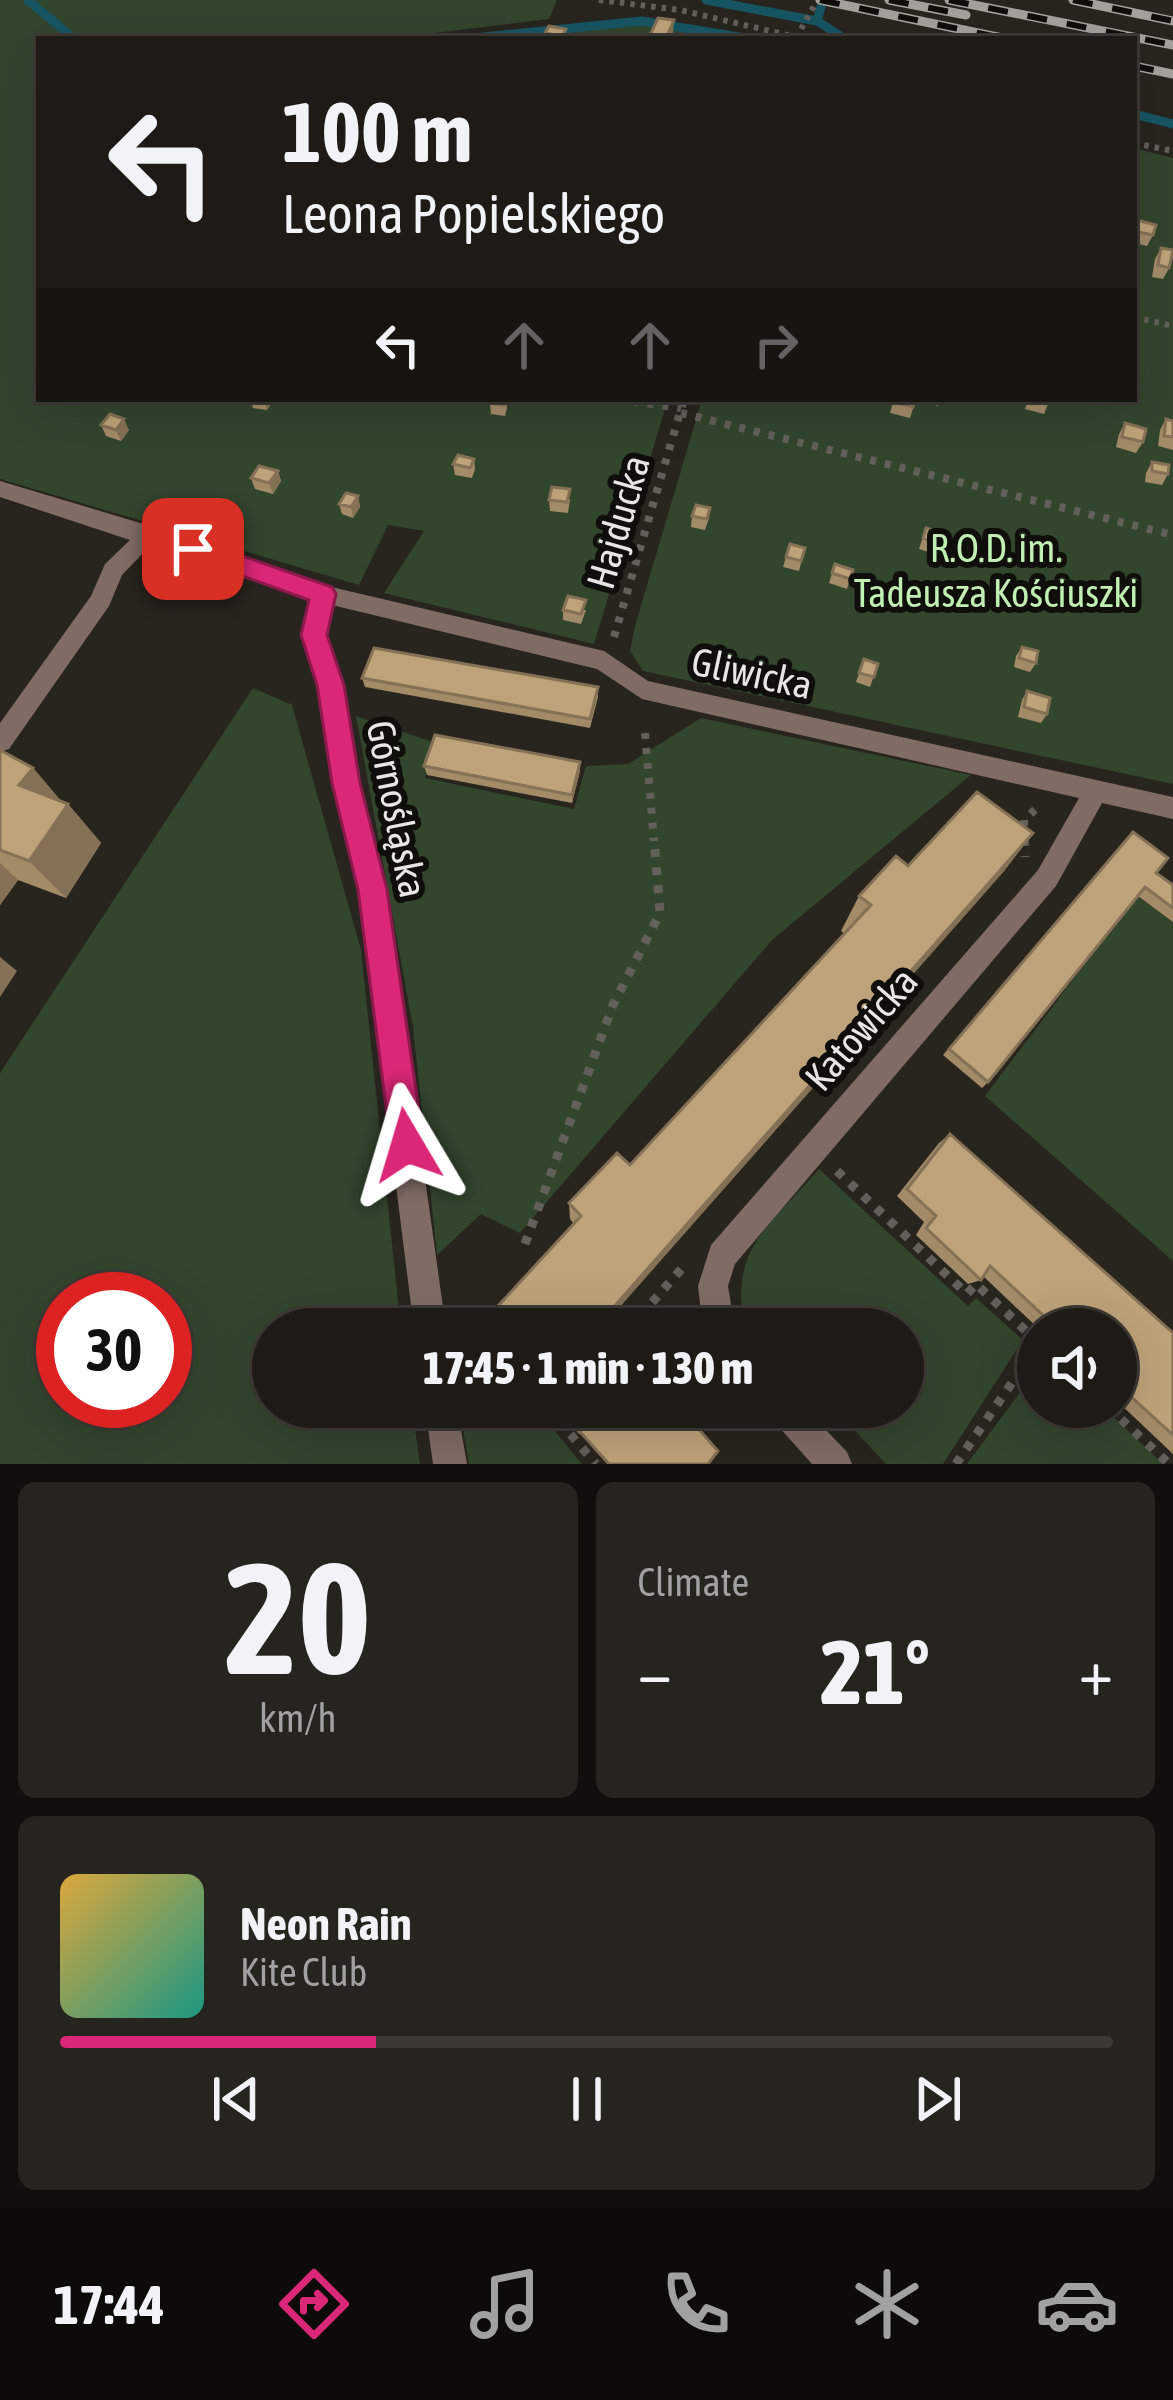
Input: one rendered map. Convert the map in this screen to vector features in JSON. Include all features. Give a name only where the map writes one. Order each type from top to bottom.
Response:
[{"type":"street","name":"Gliwicka","points":[[0,489],[323,594],[604,661],[642,689],[1173,808]]},
{"type":"street","points":[[0,742],[101,600],[113,570],[149,534]]},
{"type":"street","name":"Górnośląska","points":[[323,594],[314,635],[330,685],[346,783],[372,890],[427,1308]]},
{"type":"street","name":"Katowicka","points":[[716,1308],[713,1286],[722,1256],[1047,878],[1097,789]]},
{"type":"street","points":[[444,1428],[450,1464]]},
{"type":"street","points":[[802,1428],[835,1464]]},
{"type":"path","points":[[599,0],[680,10],[788,36]]},
{"type":"path","points":[[797,36],[814,6]]},
{"type":"path","points":[[1137,144],[1173,151]]},
{"type":"path","points":[[1137,318],[1173,326]]},
{"type":"path","points":[[642,402],[682,407],[1173,535]]},
{"type":"path","name":"Hajducka","points":[[604,661],[682,407]]},
{"type":"path","points":[[524,1244],[613,1005],[660,913],[645,733]]},
{"type":"path","points":[[813,1148],[968,1294],[976,1284],[1017,1324]]},
{"type":"path","points":[[956,1464],[1017,1375]]},
{"type":"path","points":[[566,1428],[596,1464]]},
{"type":"path","points":[[1130,1428],[1169,1464]]},
{"type":"green space","points":[[0,0],[557,0],[549,19],[410,36],[36,36],[36,402],[667,402],[594,644],[384,593],[424,531],[388,525],[359,585],[0,479]]},
{"type":"green space","points":[[645,24],[707,36],[535,36]]},
{"type":"green space","name":"R.O.D. im. Tadeusza Kościuszki","points":[[1137,149],[1173,158],[1173,784],[643,671],[630,651],[701,402],[1137,402]]},
{"type":"green space","points":[[253,688],[292,705],[361,950],[399,1308],[252,1308],[252,1428],[415,1428],[420,1464],[0,1464],[0,1073]]},
{"type":"green space","points":[[356,716],[433,742],[425,778],[574,809],[586,766],[628,764],[701,718],[971,775],[772,940],[520,1233],[481,1214],[437,1255],[413,1027]]},
{"type":"green space","points":[[1137,895],[1173,922],[1173,1261],[985,1096]]},
{"type":"green space","points":[[819,1169],[968,1306],[976,1298],[1017,1335],[1017,1349],[943,1464],[886,1464],[853,1428],[924,1428],[924,1308],[742,1308],[748,1257],[770,1223]]},
{"type":"green space","points":[[1017,1396],[1017,1428],[1125,1428],[1163,1464],[967,1464]]},
{"type":"green space","points":[[463,1428],[552,1428],[582,1464],[469,1464]]},
{"type":"building","points":[[658,18],[674,20],[667,36],[650,35]]},
{"type":"building","points":[[549,26],[566,29],[562,36],[545,33]]},
{"type":"building","points":[[1137,220],[1156,225],[1153,235],[1137,232]]},
{"type":"building","points":[[1161,248],[1173,250],[1169,268],[1158,265]]},
{"type":"building","points":[[110,414],[124,419],[116,430],[101,425]]},
{"type":"building","points":[[1166,419],[1173,421],[1173,437],[1164,436]]},
{"type":"building","points":[[1125,423],[1146,429],[1143,442],[1122,437]]},
{"type":"building","points":[[458,455],[474,459],[470,468],[453,464]]},
{"type":"building","points":[[1152,462],[1169,465],[1168,474],[1152,471]]},
{"type":"building","points":[[259,466],[278,471],[269,483],[251,478]]},
{"type":"building","points":[[552,487],[570,489],[567,502],[549,500]]},
{"type":"building","points":[[346,493],[358,496],[351,507],[339,504]]},
{"type":"building","points":[[696,505],[710,508],[707,519],[692,516]]},
{"type":"building","points":[[926,528],[940,532],[936,543],[923,538]]},
{"type":"building","points":[[790,544],[805,548],[801,561],[786,557]]},
{"type":"building","points":[[835,564],[853,570],[850,579],[832,573]]},
{"type":"building","points":[[568,596],[586,600],[581,614],[563,610]]},
{"type":"building","points":[[1022,647],[1038,651],[1036,663],[1019,658]]},
{"type":"building","points":[[374,648],[598,687],[590,719],[362,678]]},
{"type":"building","points":[[864,659],[878,664],[874,677],[859,673]]},
{"type":"building","points":[[1027,691],[1050,698],[1047,714],[1024,707]]},
{"type":"building","points":[[435,735],[580,762],[572,795],[424,766]]},
{"type":"building","points":[[0,750],[33,768],[19,785],[68,804],[29,861],[0,850]]},
{"type":"building","points":[[977,792],[1033,833],[613,1308],[496,1308],[581,1216],[569,1203],[617,1153],[630,1165],[871,905],[859,896],[896,856],[908,866]]},
{"type":"building","points":[[1133,832],[1168,858],[1156,873],[1173,885],[1173,908],[1145,887],[988,1082],[949,1049]]},
{"type":"building","points":[[950,1134],[1173,1333],[1173,1435],[1137,1402],[1137,1308],[1035,1308],[990,1266],[981,1280],[926,1228],[936,1216],[907,1189]]},
{"type":"building","points":[[583,1428],[698,1428],[718,1451],[708,1464],[609,1464],[580,1432]]},
{"type":"waterway","points":[[28,0],[70,36]]},
{"type":"waterway","points":[[706,0],[817,21]]},
{"type":"waterway","points":[[817,21],[821,7]]},
{"type":"waterway","points":[[493,36],[642,21],[733,36]]},
{"type":"waterway","points":[[817,21],[840,36]]},
{"type":"waterway","points":[[1137,115],[1173,124]]},
{"type":"railway","points":[[820,0],[993,36]]},
{"type":"railway","points":[[889,0],[966,15]]},
{"type":"railway","points":[[949,0],[1128,36]]},
{"type":"railway","points":[[1073,0],[1173,21]]},
{"type":"railway","points":[[1137,38],[1173,45]]},
{"type":"railway","points":[[1137,67],[1173,74]]},
{"type":"route","points":[[193,549],[323,594],[314,635],[330,685],[346,783],[372,890],[407,1145]]}]
